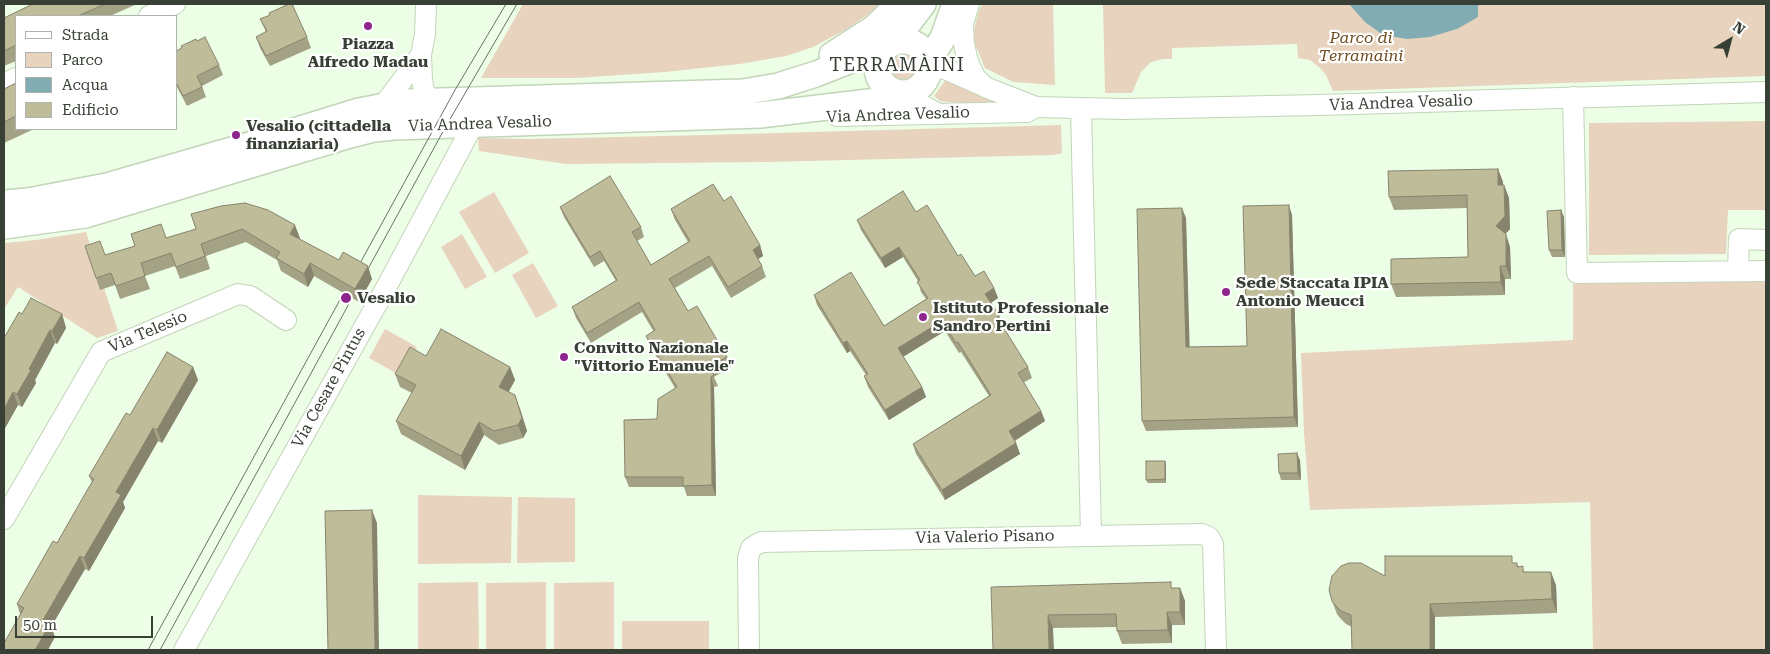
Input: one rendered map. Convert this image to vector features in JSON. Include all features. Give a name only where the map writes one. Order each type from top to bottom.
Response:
[{"type":"main road","name":"Via Andrea Vesalio","points":[[693,92],[779,74],[812,64],[838,52],[874,28],[898,4]]},
{"type":"main road","points":[[923,4],[877,60],[876,68],[879,77],[890,90],[901,92],[917,88],[924,82],[928,64],[942,38],[955,4]]},
{"type":"main road","points":[[887,47],[901,41],[910,42],[924,52],[928,64]]},
{"type":"main road","name":"Via Andrea Vesalio","points":[[4,203],[28,201],[107,186],[249,146],[358,111],[383,106],[406,102],[693,92],[744,92],[778,86],[816,74],[887,47]]},
{"type":"main road","name":"Via Andrea Vesalio","points":[[4,226],[85,215],[374,129],[760,114],[877,101],[901,92]]},
{"type":"street","points":[[150,15],[175,4]]},
{"type":"street","points":[[426,4],[425,34],[421,55],[424,91],[432,101]]},
{"type":"street","name":"Via Andrea Vesalio","points":[[970,4],[963,24],[964,44],[968,62],[975,78],[986,87]]},
{"type":"street","points":[[383,106],[421,55]]},
{"type":"street","name":"Via Andrea Vesalio","points":[[928,64],[945,69],[1036,107],[1124,109],[1320,105],[1766,92]]},
{"type":"street","points":[[901,92],[937,113]]},
{"type":"street","points":[[1573,97],[1577,273],[1766,271]]},
{"type":"street","name":"Via Andrea Vesalio","points":[[760,114],[774,119],[937,113],[1028,112],[1036,107]]},
{"type":"street","points":[[1081,108],[1091,535]]},
{"type":"street","name":"Via Cesare Pintus","points":[[184,650],[388,284],[473,125]]},
{"type":"street","points":[[1738,271],[1739,239],[1766,240]]},
{"type":"street","name":"Via Telesio","points":[[4,519],[101,352],[238,294],[250,296],[286,320]]},
{"type":"street","name":"Via Valerio Pisano","points":[[749,650],[748,558],[751,548],[761,542],[1202,534],[1209,537],[1213,544],[1216,650]]},
{"type":"green space","points":[[523,4],[881,4],[845,30],[813,47],[786,56],[740,64],[665,72],[577,78],[481,78]]},
{"type":"green space","points":[[983,4],[1053,4],[1055,85],[1013,82],[985,68],[972,37],[979,10]]},
{"type":"green space","name":"Parco di Terramaini","points":[[1103,4],[1766,4],[1766,76],[1333,91],[1326,75],[1320,68],[1310,60],[1298,58],[1297,44],[1172,48],[1172,59],[1151,62],[1141,72],[1132,93],[1105,93]]},
{"type":"green space","points":[[894,42],[910,42],[924,53],[929,67],[924,82],[906,93],[890,89],[883,84],[877,72],[877,60]]},
{"type":"green space","points":[[946,79],[1012,109],[940,101],[934,96]]},
{"type":"green space","points":[[1766,121],[1766,210],[1728,210],[1726,254],[1589,255],[1589,123]]},
{"type":"green space","points":[[1061,125],[1062,153],[1053,155],[767,162],[566,164],[479,151],[478,138],[528,139]]},
{"type":"green space","points":[[494,192],[529,253],[495,273],[459,212]]},
{"type":"green space","points":[[86,232],[118,331],[97,338],[18,287],[4,309],[4,243]]},
{"type":"green space","points":[[462,234],[487,277],[465,289],[441,247]]},
{"type":"green space","points":[[533,263],[558,306],[536,318],[512,275]]},
{"type":"green space","points":[[1766,278],[1766,650],[1593,650],[1590,502],[1310,510],[1304,433],[1301,353],[1573,340],[1573,284]]},
{"type":"green space","points":[[385,329],[417,347],[401,376],[369,358]]},
{"type":"green space","points":[[418,495],[512,497],[511,563],[418,564]]},
{"type":"green space","points":[[518,497],[575,498],[575,562],[517,563]]},
{"type":"green space","points":[[478,582],[479,650],[418,650],[418,583]]},
{"type":"green space","points":[[546,582],[546,650],[486,650],[486,583]]},
{"type":"green space","points":[[614,582],[614,650],[554,650],[554,583]]},
{"type":"green space","points":[[622,621],[709,621],[709,650],[622,650]]},
{"type":"water","points":[[1349,4],[1481,4],[1478,6],[1478,17],[1457,29],[1430,37],[1407,39],[1383,35],[1365,22]]},
{"type":"building","points":[[33,4],[105,4],[80,15],[15,15],[15,46],[4,51],[4,18]]},
{"type":"building","points":[[292,4],[307,37],[266,56],[256,37],[267,31],[260,19]]},
{"type":"building","points":[[205,37],[219,65],[197,76],[202,87],[183,96],[178,86],[178,50],[182,48],[181,46],[196,39],[197,41]]},
{"type":"building","points":[[15,84],[15,116],[4,122],[4,89]]},
{"type":"building","points":[[1498,169],[1498,185],[1504,185],[1505,216],[1496,226],[1506,234],[1506,266],[1500,266],[1501,282],[1391,284],[1391,259],[1468,257],[1467,195],[1389,197],[1388,171]]},
{"type":"building","points":[[610,176],[641,227],[632,232],[651,265],[690,241],[671,209],[713,184],[724,201],[731,196],[760,245],[753,250],[762,266],[728,287],[709,256],[669,279],[688,311],[697,306],[727,357],[709,367],[714,375],[711,377],[712,485],[683,486],[683,477],[625,477],[624,420],[657,419],[658,399],[677,387],[646,336],[655,330],[639,302],[587,333],[572,307],[617,280],[600,251],[590,257],[560,207]]},
{"type":"building","points":[[903,191],[916,212],[927,205],[958,256],[961,254],[975,276],[984,271],[994,288],[985,294],[1028,367],[1018,373],[1041,411],[1009,431],[1016,443],[942,490],[913,444],[991,395],[958,342],[956,343],[942,321],[898,348],[922,387],[885,410],[864,376],[868,374],[847,341],[843,343],[814,295],[851,272],[884,326],[928,298],[917,282],[920,280],[899,247],[881,258],[857,220]]},
{"type":"building","points":[[245,203],[268,210],[295,225],[290,234],[339,260],[343,252],[368,266],[355,289],[310,263],[304,274],[276,258],[280,252],[242,229],[201,244],[205,256],[176,267],[171,253],[141,263],[145,276],[116,286],[111,273],[96,278],[85,246],[100,241],[105,255],[135,246],[131,234],[161,224],[166,238],[196,229],[191,214],[221,206]]},
{"type":"building","points":[[1289,205],[1294,417],[1142,421],[1137,209],[1182,208],[1186,347],[1247,346],[1243,206]]},
{"type":"building","points":[[1561,210],[1562,250],[1549,250],[1547,211]]},
{"type":"building","points":[[31,298],[62,314],[52,331],[50,330],[17,394],[13,392],[4,409],[4,338],[19,312],[22,314]]},
{"type":"building","points":[[441,329],[510,367],[499,387],[515,395],[522,418],[518,425],[494,431],[479,422],[461,456],[396,421],[416,385],[395,374],[410,347],[426,356]]},
{"type":"building","points":[[167,352],[193,367],[157,430],[153,428],[116,492],[121,495],[84,558],[80,556],[43,620],[50,624],[35,650],[4,650],[4,643],[24,608],[17,604],[53,541],[57,543],[94,479],[89,476],[126,413],[130,415]]},
{"type":"building","points":[[1297,453],[1298,473],[1279,473],[1278,454]]},
{"type":"building","points":[[1146,461],[1165,461],[1165,479],[1146,480]]},
{"type":"building","points":[[372,510],[375,650],[328,650],[325,511]]},
{"type":"building","points":[[1385,556],[1512,556],[1512,563],[1517,563],[1517,567],[1523,566],[1523,572],[1551,572],[1552,599],[1430,604],[1430,650],[1352,650],[1351,615],[1341,611],[1332,601],[1329,590],[1332,576],[1341,566],[1349,563],[1361,563],[1385,576]]},
{"type":"building","points":[[1171,582],[1171,588],[1180,588],[1180,612],[1167,612],[1168,630],[1117,631],[1116,614],[1048,615],[1049,650],[993,650],[991,587]]},
{"type":"tram line","points":[[148,650],[455,90],[506,4]]},
{"type":"tram line","points":[[160,650],[446,126],[517,4]]},
{"type":"place","name":"Piazza Alfredo Madau","points":[[368,26]]},
{"type":"place","name":"Vesalio (cittadella finanziaria)","points":[[236,135]]},
{"type":"place","name":"Sede Staccata IPIA Antonio Meucci","points":[[1226,292]]},
{"type":"place","name":"Vesalio","points":[[346,298]]},
{"type":"place","name":"Istituto Professionale Sandro Pertini","points":[[923,317]]},
{"type":"place","name":"Convitto Nazionale \"Vittorio Emanuele\"","points":[[564,357]]},
{"type":"district","name":"TERRAMÀINI","points":[[897,65]]}]
